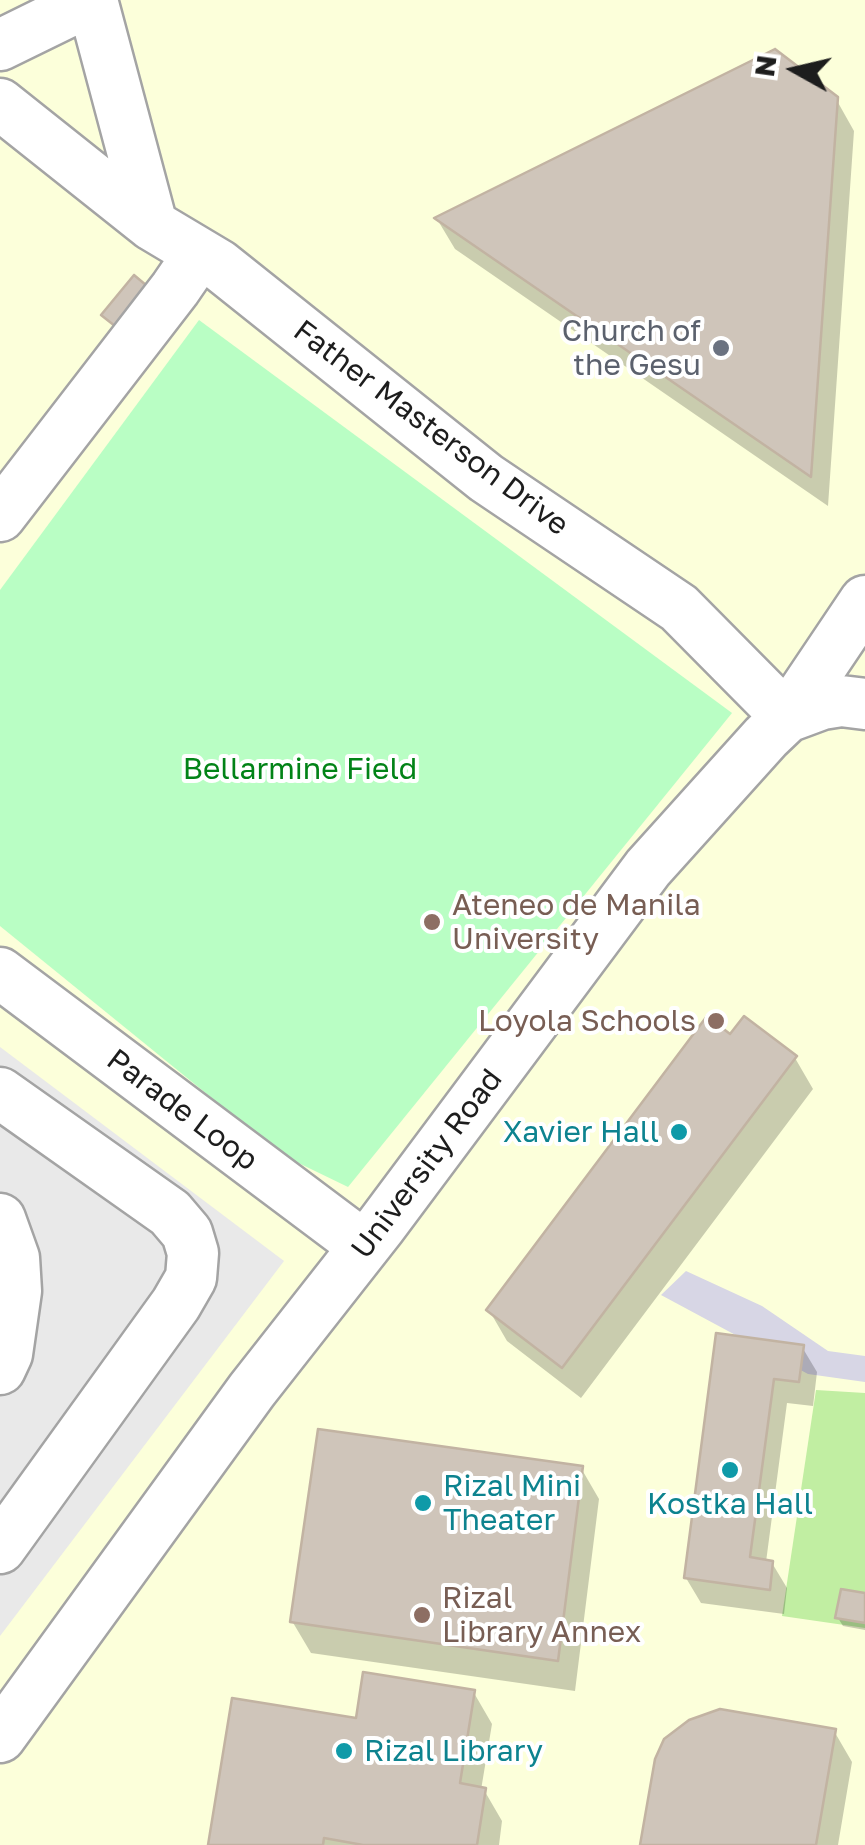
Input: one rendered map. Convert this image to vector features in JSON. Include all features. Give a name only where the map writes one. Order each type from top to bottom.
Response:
[{"type":"lane","points":[[0,46],[92,0],[152,225]]},
{"type":"lane","name":"Father Masterson Drive","points":[[0,104],[152,225],[219,265],[486,478],[679,608],[787,717]]},
{"type":"lane","points":[[0,516],[200,254]]},
{"type":"lane","name":"University Road","points":[[0,1737],[252,1390],[347,1234],[648,868],[787,717],[865,600]]},
{"type":"lane","points":[[787,717],[842,700],[865,704]]},
{"type":"lane","name":"Parade Loop","points":[[0,972],[347,1234]]},
{"type":"lane","points":[[0,1093],[170,1213],[187,1233],[193,1253],[191,1278],[176,1304],[1,1543]]},
{"type":"lane","points":[[0,1219],[14,1258],[16,1292],[0,1369]]},
{"type":"shaded area","name":"Ateneo de Manila University","points":[[0,0],[865,0],[865,1845],[0,1845]]},
{"type":"shaded area","points":[[0,1047],[284,1261],[0,1636]]},
{"type":"shaded area","points":[[686,1271],[762,1306],[828,1351],[865,1356],[865,1382],[808,1374],[661,1295]]},
{"type":"green space","name":"Bellarmine Field","points":[[199,320],[732,713],[348,1187],[282,1155],[0,926],[0,590]]},
{"type":"green space","points":[[816,1390],[865,1393],[865,1628],[782,1616]]},
{"type":"building","name":"Church of the Gesu","points":[[775,49],[838,97],[811,477],[434,218]]},
{"type":"building","points":[[134,275],[153,291],[120,330],[101,315]]},
{"type":"building","name":"Xavier Hall","points":[[707,1016],[730,1034],[744,1016],[797,1056],[562,1368],[486,1310]]},
{"type":"building","name":"Kostka Hall","points":[[716,1333],[804,1345],[799,1382],[774,1379],[750,1557],[773,1561],[770,1590],[684,1578]]},
{"type":"building","points":[[318,1429],[583,1466],[558,1661],[290,1622]]},
{"type":"building","points":[[841,1589],[865,1593],[865,1623],[835,1618]]},
{"type":"building","name":"Rizal Library","points":[[363,1672],[475,1690],[460,1783],[486,1788],[477,1845],[363,1845],[324,1838],[323,1845],[208,1845],[232,1698],[356,1718]]},
{"type":"building","points":[[720,1709],[836,1729],[816,1845],[640,1845],[655,1759],[664,1739],[689,1720]]},
{"type":"place","name":"Church of the Gesu","points":[[721,348]]},
{"type":"place","name":"Ateneo de Manila University","points":[[432,922]]},
{"type":"place","name":"Loyola Schools","points":[[716,1021]]},
{"type":"place","name":"Xavier Hall","points":[[679,1132]]},
{"type":"place","name":"Kostka Hall","points":[[730,1470]]},
{"type":"place","name":"Rizal Mini Theater","points":[[423,1503]]},
{"type":"place","name":"Rizal Library Annex","points":[[422,1615]]},
{"type":"place","name":"Rizal Library","points":[[344,1751]]}]
